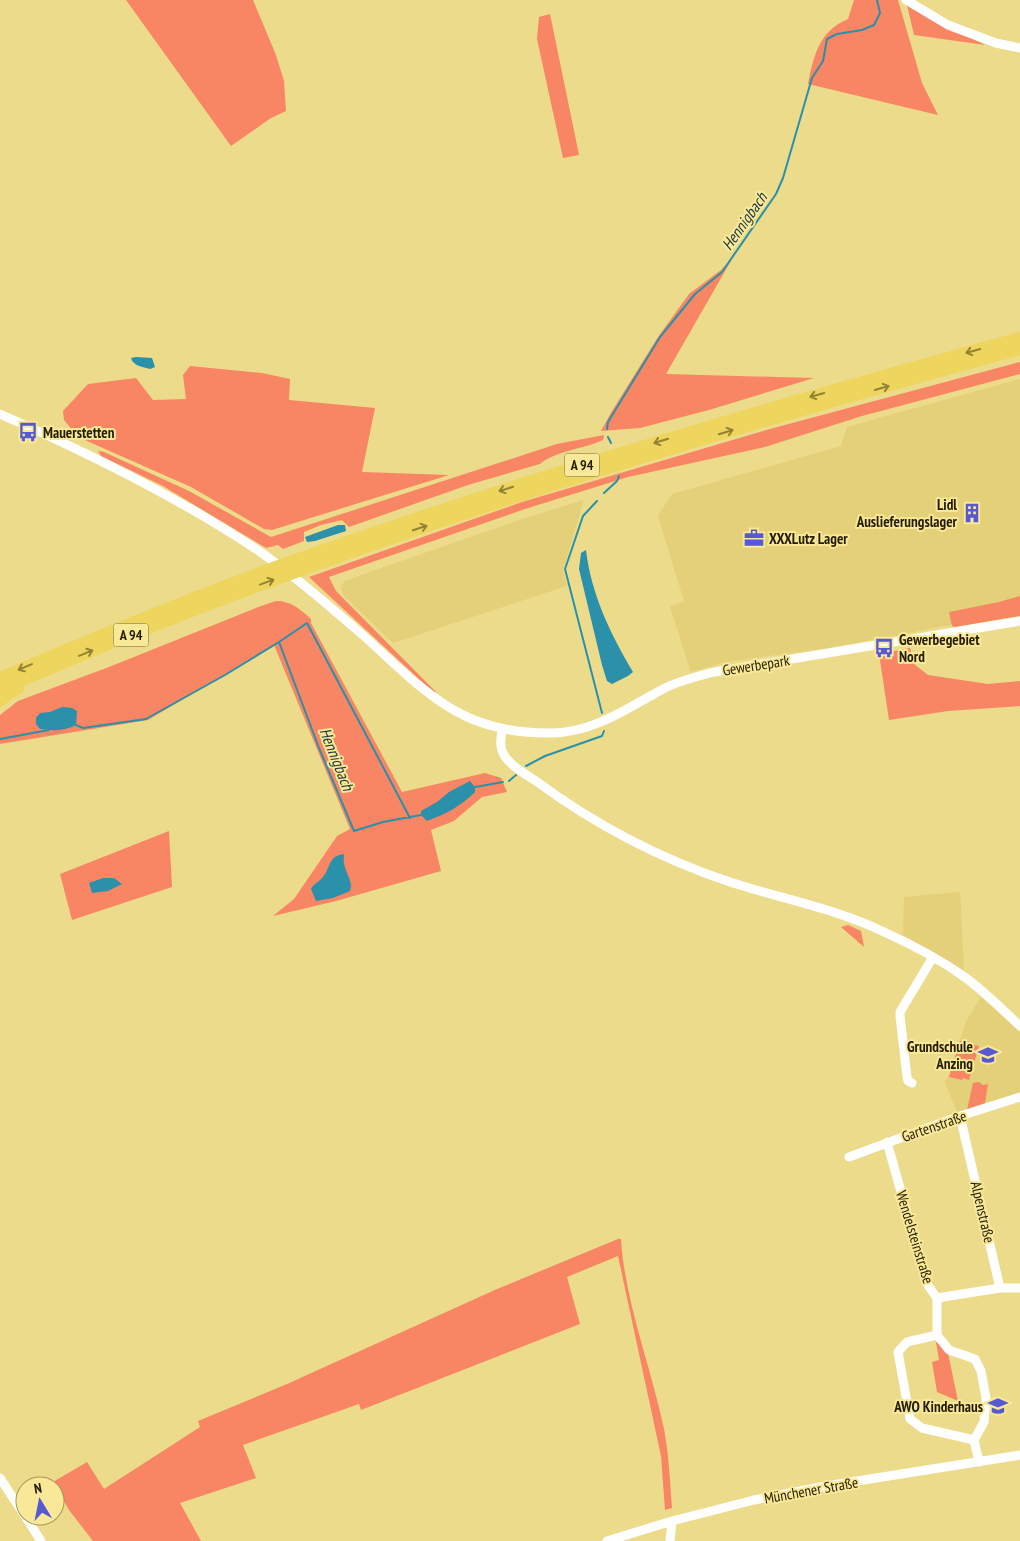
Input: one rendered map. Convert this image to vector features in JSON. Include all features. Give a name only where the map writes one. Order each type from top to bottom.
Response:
[{"type":"highway","name":"A 94","points":[[0,678],[195,598],[411,520],[580,465],[1020,338]]},
{"type":"highway","name":"A 94","points":[[0,690],[41,671],[221,599],[410,532],[807,408],[1020,349]]},
{"type":"highway","points":[[0,701],[8,694],[29,683],[41,671]]},
{"type":"street","points":[[906,0],[948,25],[996,43],[1020,48]]},
{"type":"street","name":"Gewerbepark","points":[[0,414],[37,430],[154,489],[201,515],[260,552],[312,591],[431,696],[466,717],[502,729],[545,733],[578,730],[616,716],[679,682],[714,672],[1020,621]]},
{"type":"street","points":[[502,729],[501,749],[509,761],[562,800],[610,828],[705,873],[750,888],[822,907],[883,931],[932,956],[968,979],[1020,1026]]},
{"type":"street","points":[[912,1082],[908,1081],[907,1077],[900,1016],[903,1006],[932,956]]},
{"type":"street","name":"Gartenstraße","points":[[849,1157],[1020,1096]]},
{"type":"street","name":"Alpenstraße","points":[[960,1116],[1000,1288]]},
{"type":"street","name":"Wendelsteinstraße","points":[[887,1142],[927,1284],[937,1298],[1000,1288]]},
{"type":"street","points":[[1000,1288],[1020,1288]]},
{"type":"street","points":[[937,1298],[936,1335],[949,1350],[975,1359],[981,1371],[986,1398],[984,1422],[974,1440],[979,1462]]},
{"type":"street","points":[[936,1335],[907,1342],[898,1352],[910,1419],[922,1428],[974,1440]]},
{"type":"street","name":"Münchener Straße","points":[[606,1541],[672,1521],[754,1500],[1020,1455]]},
{"type":"street","points":[[0,1478],[15,1501]]},
{"type":"street","points":[[670,1541],[672,1521]]},
{"type":"street","points":[[31,1526],[41,1541]]},
{"type":"shaded area","points":[[126,0],[253,0],[276,55],[284,81],[286,111],[271,118],[231,146]]},
{"type":"shaded area","points":[[854,0],[898,0],[922,83],[938,115],[808,84],[819,45],[830,30],[848,19]]},
{"type":"shaded area","points":[[907,5],[985,45],[914,35]]},
{"type":"shaded area","points":[[550,14],[579,155],[563,158],[537,39],[539,17]]},
{"type":"shaded area","points":[[732,259],[666,374],[814,378],[709,410],[640,428],[601,431],[658,337],[689,294],[721,270]]},
{"type":"shaded area","points":[[1020,362],[1020,374],[862,416],[765,447],[628,477],[525,509],[329,577],[336,591],[436,692],[435,694],[309,577],[522,502],[770,429]]},
{"type":"shaded area","points":[[190,366],[262,373],[290,379],[289,400],[375,408],[362,472],[449,475],[272,530],[264,529],[191,487],[78,437],[64,420],[63,411],[88,384],[136,378],[153,400],[186,399],[183,375]]},
{"type":"shaded area","points":[[1020,379],[1020,612],[828,648],[726,662],[691,672],[670,607],[684,601],[658,516],[672,494],[841,446],[847,427]]},
{"type":"shaded area","points":[[604,435],[603,440],[554,456],[540,464],[468,485],[349,527],[342,520],[321,525],[304,532],[304,541],[283,549],[278,545],[266,548],[163,486],[101,456],[98,451],[189,491],[271,537],[557,444]]},
{"type":"shaded area","points":[[584,500],[563,570],[567,586],[393,643],[344,596],[341,589],[345,581],[364,574],[522,519]]},
{"type":"shaded area","points":[[1020,596],[1020,616],[952,626],[949,612]]},
{"type":"shaded area","points":[[276,601],[291,604],[311,619],[311,623],[402,792],[485,773],[501,778],[507,792],[482,797],[454,821],[431,830],[441,871],[336,901],[273,916],[294,899],[337,836],[350,829],[274,645],[148,720],[0,744],[0,715],[18,701]]},
{"type":"shaded area","points":[[910,648],[914,664],[928,675],[988,684],[1020,681],[1020,706],[948,711],[889,720],[879,654]]},
{"type":"shaded area","points":[[169,831],[172,887],[72,920],[60,874]]},
{"type":"shaded area","points":[[960,892],[964,970],[903,935],[904,897]]},
{"type":"shaded area","points":[[848,925],[861,931],[864,947],[841,927]]},
{"type":"shaded area","name":"Grundschule Anzing","points":[[981,997],[1020,1032],[1020,1093],[958,1115],[945,1082],[966,1021]]},
{"type":"shaded area","points":[[960,1041],[979,1046],[969,1080],[949,1077]]},
{"type":"shaded area","points":[[979,1082],[983,1085],[988,1084],[985,1103],[967,1110],[973,1083]]},
{"type":"shaded area","points":[[621,1239],[623,1263],[633,1311],[664,1429],[672,1508],[665,1510],[661,1456],[618,1256],[567,1277],[580,1324],[361,1410],[359,1404],[243,1445],[256,1478],[180,1503],[201,1541],[93,1541],[65,1503],[65,1476],[63,1476],[87,1462],[104,1489],[200,1427],[198,1421],[287,1384],[497,1289]]},
{"type":"shaded area","points":[[936,1342],[939,1342],[948,1353],[958,1401],[937,1392],[932,1362],[939,1360]]},
{"type":"water","points":[[131,358],[152,358],[155,367],[150,369],[141,367],[132,361]]},
{"type":"water","points":[[338,525],[345,525],[346,531],[307,542],[305,537]]},
{"type":"water","points":[[586,550],[592,582],[603,614],[633,672],[612,684],[607,681],[602,665],[579,569],[581,553]]},
{"type":"water","points":[[62,707],[72,708],[77,711],[76,725],[58,730],[40,729],[36,724],[36,718],[40,713],[50,712]]},
{"type":"water","points":[[470,781],[475,787],[475,792],[459,805],[427,821],[421,815],[421,811],[437,802],[449,792]]},
{"type":"water","points":[[344,854],[344,864],[351,884],[350,891],[333,898],[316,901],[311,889],[326,873],[330,862],[335,857]]},
{"type":"water","points":[[103,878],[114,878],[122,884],[108,891],[92,893],[89,883]]},
{"type":"waterway","name":"Hennigbach","points":[[607,429],[608,422],[660,337],[695,294],[722,272],[776,194],[783,178],[812,78],[823,61],[827,39],[837,34],[862,30],[874,25],[880,13],[877,0]]},
{"type":"waterway","name":"Hennigbach","points":[[608,437],[611,443]]},
{"type":"waterway","name":"Hennigbach","points":[[604,493],[617,481],[619,476]]},
{"type":"waterway","name":"Hennigbach","points":[[597,501],[583,516],[565,569],[602,713]]},
{"type":"waterway","name":"Hennigbach","points":[[279,642],[307,623],[410,818]]},
{"type":"waterway","name":"Hennigbach","points":[[76,725],[83,728],[146,719],[225,675],[279,642],[319,748],[354,831],[383,822],[421,815]]},
{"type":"waterway","name":"Hennigbach","points":[[0,739],[49,730]]},
{"type":"waterway","name":"Hennigbach","points":[[526,766],[545,756],[602,736],[604,731]]},
{"type":"waterway","name":"Hennigbach","points":[[509,781],[516,775]]},
{"type":"waterway","name":"Hennigbach","points":[[475,787],[503,782]]},
{"type":"place","name":"Mauerstetten","points":[[28,432]]},
{"type":"place","name":"Lidl Auslieferungslager","points":[[972,513]]},
{"type":"place","name":"XXXLutz Lager","points":[[754,538]]},
{"type":"place","name":"Gewerbegebiet Nord","points":[[884,648]]},
{"type":"place","name":"Grundschule Anzing","points":[[988,1055]]},
{"type":"place","name":"AWO Kinderhaus","points":[[998,1406]]}]
